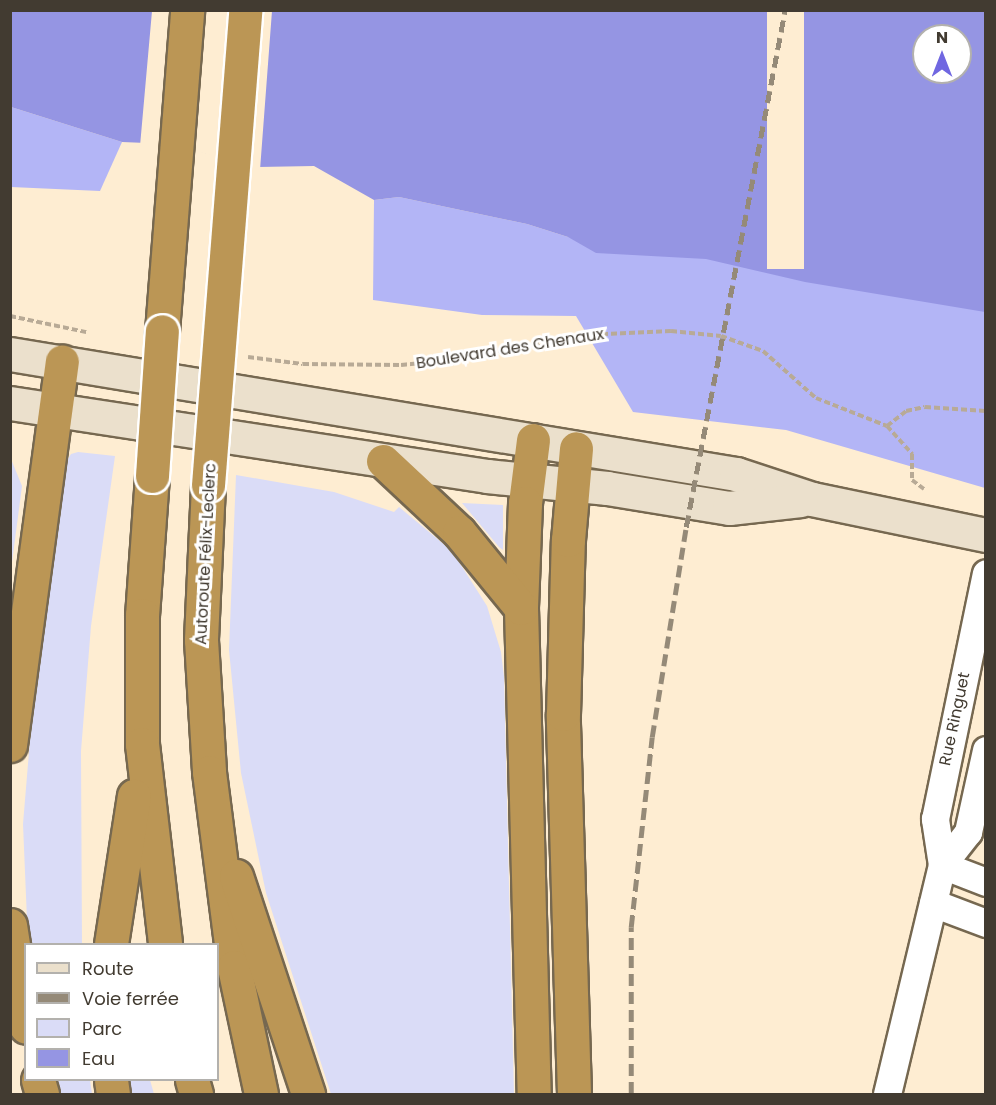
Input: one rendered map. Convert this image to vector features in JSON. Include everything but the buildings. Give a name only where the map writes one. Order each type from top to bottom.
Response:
[{"type":"highway","points":[[165,943],[142,744],[142,615],[187,10]]},
{"type":"highway","name":"Autoroute Félix-Leclerc","points":[[245,10],[208,485],[201,640],[212,804],[237,986],[261,1095]]},
{"type":"highway","points":[[10,745],[62,362]]},
{"type":"highway","points":[[533,440],[528,480],[521,608],[534,1095]]},
{"type":"highway","points":[[574,1095],[563,714],[571,484],[576,448]]},
{"type":"highway","points":[[383,461],[459,532],[521,608]]},
{"type":"highway","points":[[111,943],[142,744]]},
{"type":"highway","points":[[212,804],[308,1095]]},
{"type":"highway","points":[[10,925],[24,1014]]},
{"type":"street","points":[[10,354],[736,474],[812,499],[986,535]]},
{"type":"street","points":[[10,403],[383,461],[571,484],[729,508],[812,499]]},
{"type":"street","name":"Rue Ringuet","points":[[887,1095],[942,865],[935,819],[986,573]]},
{"type":"street","name":"Rue Ringuet","points":[[942,865],[964,841],[971,826],[986,750]]},
{"type":"street","points":[[942,865],[986,882]]},
{"type":"street","points":[[933,903],[986,922]]},
{"type":"path","points":[[10,316],[93,333]]},
{"type":"path","name":"Boulevard des Chenaux","points":[[241,356],[303,364],[401,365],[464,359],[584,335],[648,331],[711,334],[762,351],[807,392],[886,426],[912,454],[912,480]]},
{"type":"path","points":[[886,426],[906,411],[925,407],[986,411]]},
{"type":"green space","points":[[78,452],[115,456],[91,626],[81,751],[82,943],[28,943],[23,824],[34,692],[62,468],[71,454]]},
{"type":"green space","points":[[11,459],[22,486],[11,570]]},
{"type":"green space","points":[[236,475],[334,492],[394,512],[399,507],[452,551],[487,606],[501,652],[504,677],[514,1094],[331,1094],[266,893],[241,773],[229,650]]},
{"type":"green space","points":[[462,503],[503,505],[503,550],[499,547]]},
{"type":"green space","points":[[53,1081],[90,1081],[92,1094],[57,1094]]},
{"type":"green space","points":[[129,1081],[150,1081],[154,1094],[131,1094]]},
{"type":"shaded area","points":[[11,107],[122,142],[100,191],[11,187]]},
{"type":"shaded area","points":[[399,197],[527,224],[568,237],[985,293],[985,488],[786,430],[633,412],[576,316],[482,315],[373,300],[374,200]]},
{"type":"water","points":[[11,11],[985,11],[985,312],[805,282],[706,259],[596,253],[568,237],[527,224],[399,197],[374,200],[314,166],[258,167],[171,144],[122,142],[11,107]]},
{"type":"pier","points":[[152,11],[272,11],[260,170],[203,153],[140,146]]},
{"type":"pier","points":[[767,11],[804,11],[804,269],[767,269]]},
{"type":"railway","points":[[631,1094],[631,927],[652,737],[686,527],[785,10]]}]
